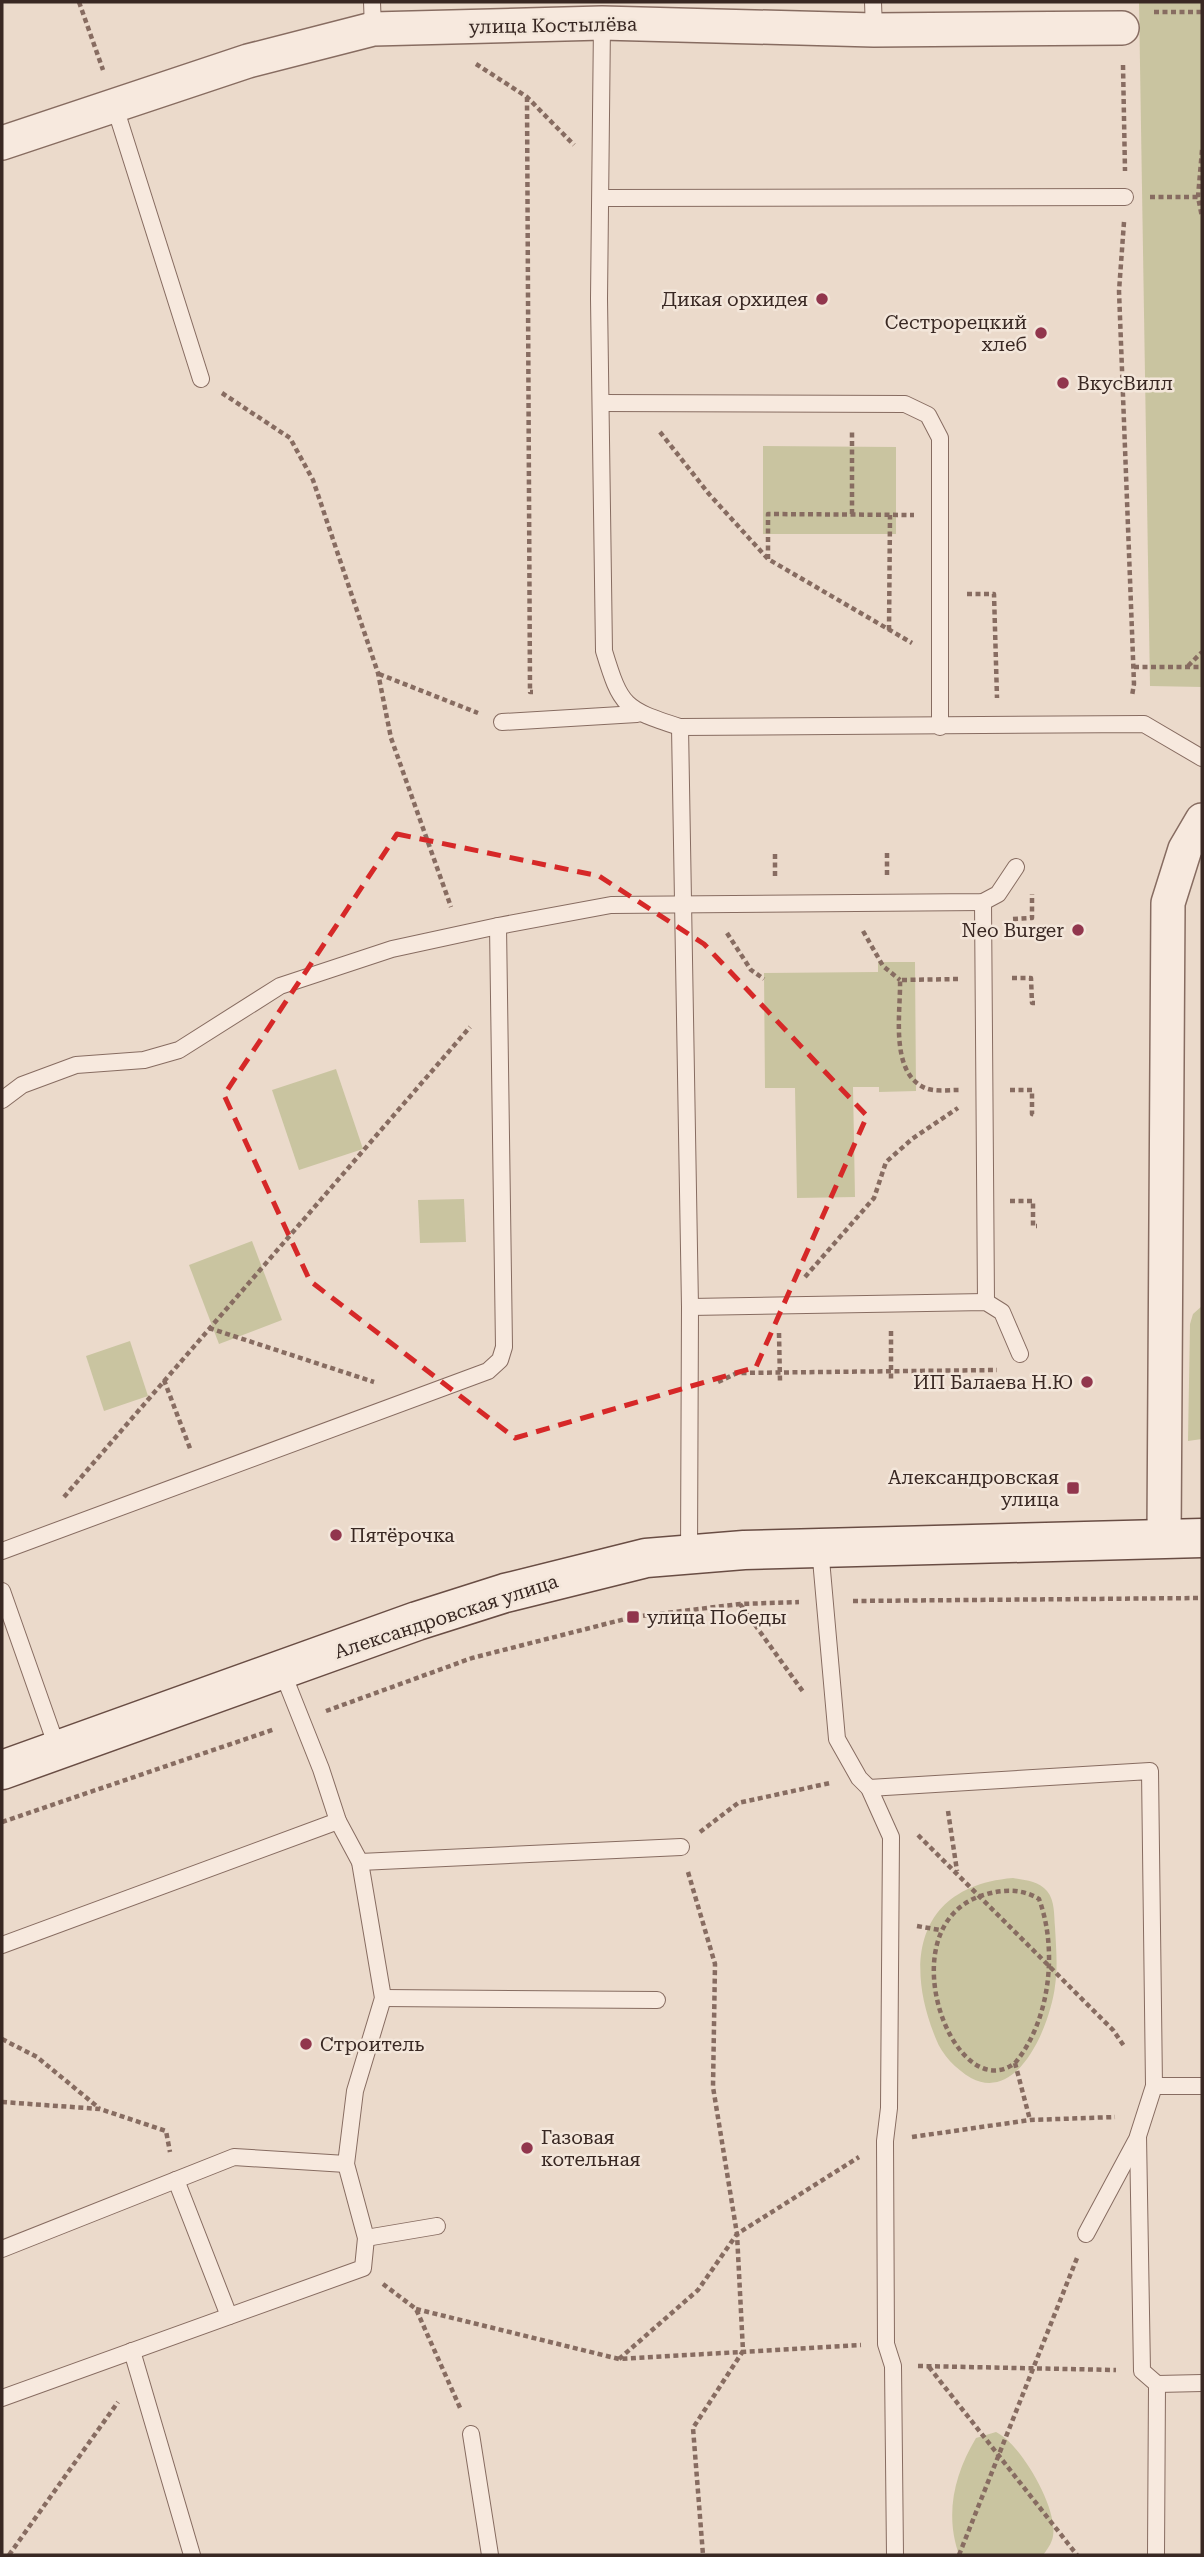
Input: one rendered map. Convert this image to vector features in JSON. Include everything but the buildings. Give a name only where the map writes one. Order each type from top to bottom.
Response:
[{"type":"main road","name":"Александровская улица","points":[[2,1770],[505,1593],[646,1558],[820,1548],[1202,1538]]},
{"type":"street","name":"улица Костылёва","points":[[2,143],[248,61],[372,15],[602,23],[874,16],[1122,28]]},
{"type":"street","points":[[1164,1539],[1168,903],[1185,849],[1202,820]]},
{"type":"lane","points":[[602,23],[601,403],[604,651],[616,691],[637,714]]},
{"type":"lane","points":[[114,104],[201,379]]},
{"type":"lane","points":[[602,198],[1125,197]]},
{"type":"lane","points":[[601,403],[905,404],[928,415],[940,438],[940,727]]},
{"type":"lane","points":[[502,722],[637,714],[680,727],[1144,724],[1202,758]]},
{"type":"lane","points":[[680,727],[690,1307],[689,1555]]},
{"type":"lane","points":[[2,1100],[22,1085],[76,1065],[144,1060],[179,1050],[280,986],[392,950],[498,926],[611,905],[982,902],[998,894],[1016,867]]},
{"type":"lane","points":[[982,902],[986,1302]]},
{"type":"lane","points":[[2,1551],[488,1371],[500,1360],[504,1347],[498,926]]},
{"type":"lane","points":[[690,1307],[986,1302],[1002,1312],[1020,1354]]},
{"type":"lane","points":[[820,1548],[837,1739],[864,1783],[891,1837],[889,2108],[885,2141],[886,2344],[893,2366],[895,2555]]},
{"type":"lane","points":[[2,1594],[58,1750]]},
{"type":"lane","points":[[2,2399],[363,2268],[366,2238],[346,2164],[355,2091],[383,1998],[360,1863],[338,1822],[282,1671]]},
{"type":"lane","points":[[864,1783],[944,1784],[1150,1771],[1154,2087],[1138,2136],[1086,2234]]},
{"type":"lane","points":[[2,1945],[338,1822]]},
{"type":"lane","points":[[360,1863],[681,1847]]},
{"type":"lane","points":[[383,1998],[657,2000]]},
{"type":"lane","points":[[1154,2087],[1202,2086]]},
{"type":"lane","points":[[1138,2136],[1142,2371],[1157,2384],[1202,2383]]},
{"type":"lane","points":[[2,2249],[234,2157],[346,2164]]},
{"type":"lane","points":[[176,2180],[229,2316]]},
{"type":"lane","points":[[366,2238],[437,2227]]},
{"type":"lane","points":[[132,2351],[192,2555]]},
{"type":"lane","points":[[1156,2555],[1157,2384]]},
{"type":"lane","points":[[471,2434],[490,2555]]},
{"type":"path","points":[[79,2],[103,70]]},
{"type":"path","points":[[1125,724],[1134,684],[1134,667],[1119,291],[1125,197],[1122,28],[1128,12],[1202,12]]},
{"type":"path","points":[[543,692],[530,692],[527,97],[581,152]]},
{"type":"path","points":[[1202,150],[1198,197],[1202,217]]},
{"type":"path","points":[[1125,197],[1198,197]]},
{"type":"path","points":[[201,379],[290,438],[313,480],[378,673],[391,738],[460,935]]},
{"type":"path","points":[[852,403],[852,515]]},
{"type":"path","points":[[637,404],[709,494],[768,559],[940,663]]},
{"type":"path","points":[[768,559],[768,514],[940,515]]},
{"type":"path","points":[[889,630],[890,515]]},
{"type":"path","points":[[994,594],[997,727]]},
{"type":"path","points":[[1188,667],[1202,652]]},
{"type":"path","points":[[1134,667],[1202,667]]},
{"type":"path","points":[[378,673],[502,722]]},
{"type":"path","points":[[1032,895],[1032,913]]},
{"type":"path","points":[[846,903],[883,966],[900,980],[983,979]]},
{"type":"path","points":[[707,904],[751,970],[764,979]]},
{"type":"path","points":[[900,980],[901,1053],[911,1076],[925,1087],[941,1090],[984,1090]]},
{"type":"path","points":[[1031,986],[1032,1003],[1035,1003]]},
{"type":"path","points":[[37,1538],[69,1490],[500,993]]},
{"type":"path","points":[[780,1381],[784,1305],[874,1198],[886,1162],[912,1139],[984,1090]]},
{"type":"path","points":[[1032,1098],[1032,1114],[1036,1115]]},
{"type":"path","points":[[1033,1210],[1033,1226],[1037,1226]]},
{"type":"path","points":[[891,1303],[891,1380]]},
{"type":"path","points":[[209,1328],[378,1384],[402,1403]]},
{"type":"path","points":[[737,1373],[1020,1371],[1020,1354]]},
{"type":"path","points":[[164,1380],[201,1477]]},
{"type":"path","points":[[2,1822],[472,1658],[633,1617],[740,1604],[1202,1598]]},
{"type":"path","points":[[740,1604],[837,1739]]},
{"type":"path","points":[[703,2555],[693,2428],[743,2351],[737,2234],[713,2087],[715,1964],[681,1847],[738,1804],[864,1783],[957,1872],[1047,1968],[1113,2030],[1154,2087]]},
{"type":"path","points":[[944,1784],[957,1872]]},
{"type":"path","points":[[1017,1890],[1039,1899],[1044,1913],[1047,1968],[1037,2025],[1025,2051],[1006,2070],[987,2071],[966,2059],[949,2032],[935,1987],[935,1941],[940,1930],[978,1896],[1017,1890]]},
{"type":"path","points":[[2,2039],[37,2057],[100,2109]]},
{"type":"path","points":[[1015,2063],[1030,2120]]},
{"type":"path","points":[[2,2102],[100,2109],[166,2131],[176,2180]]},
{"type":"path","points":[[960,2555],[1036,2368],[1086,2234]]},
{"type":"path","points":[[363,2268],[416,2309],[619,2359],[886,2344]]},
{"type":"path","points":[[416,2309],[471,2434]]},
{"type":"path","points":[[893,2366],[1142,2371]]},
{"type":"path","points":[[929,2367],[1077,2555]]},
{"type":"path","points":[[9,2555],[138,2373]]},
{"type":"highlighted area","points":[[397,834],[599,876],[704,944],[867,1116],[756,1367],[515,1438],[310,1281],[224,1095]]},
{"type":"shaded area","points":[[1139,2],[1202,2],[1202,687],[1150,686]]},
{"type":"shaded area","points":[[763,446],[896,447],[896,534],[763,534]]},
{"type":"shaded area","points":[[878,962],[915,962],[916,1091],[879,1092],[879,1087],[853,1087],[855,1197],[797,1198],[795,1088],[765,1088],[764,973],[878,972]]},
{"type":"shaded area","points":[[336,1069],[363,1149],[299,1170],[272,1090]]},
{"type":"shaded area","points":[[464,1199],[466,1242],[420,1243],[418,1200]]},
{"type":"shaded area","points":[[252,1241],[282,1320],[219,1344],[189,1265]]},
{"type":"shaded area","points":[[1202,1306],[1202,1439],[1188,1441],[1190,1324],[1193,1314]]},
{"type":"shaded area","points":[[130,1341],[148,1396],[104,1411],[86,1356]]},
{"type":"shaded area","points":[[1013,1878],[1040,1885],[1051,1899],[1056,1942],[1056,1979],[1047,2019],[1030,2055],[1018,2070],[1004,2080],[989,2083],[971,2078],[960,2070],[939,2045],[926,2010],[921,1982],[921,1956],[926,1933],[938,1912],[956,1896],[981,1884]]},
{"type":"shaded area","points":[[996,2432],[1016,2449],[1044,2494],[1053,2524],[1053,2536],[1043,2555],[960,2555],[958,2552],[952,2508],[962,2465],[976,2438]]},
{"type":"place","name":"Дикая орхидея","points":[[822,299]]},
{"type":"place","name":"Сестрорецкий хлеб","points":[[1041,333]]},
{"type":"place","name":"ВкусВилл","points":[[1063,383]]},
{"type":"place","name":"Neo Burger","points":[[1078,930]]},
{"type":"place","name":"ИП Балаева Н.Ю","points":[[1087,1382]]},
{"type":"place","name":"Александровская улица","points":[[1073,1488]]},
{"type":"place","name":"Пятёрочка","points":[[336,1535]]},
{"type":"place","name":"улица Победы","points":[[633,1617]]},
{"type":"place","name":"Строитель","points":[[306,2044]]},
{"type":"place","name":"Газовая котельная","points":[[527,2148]]}]
